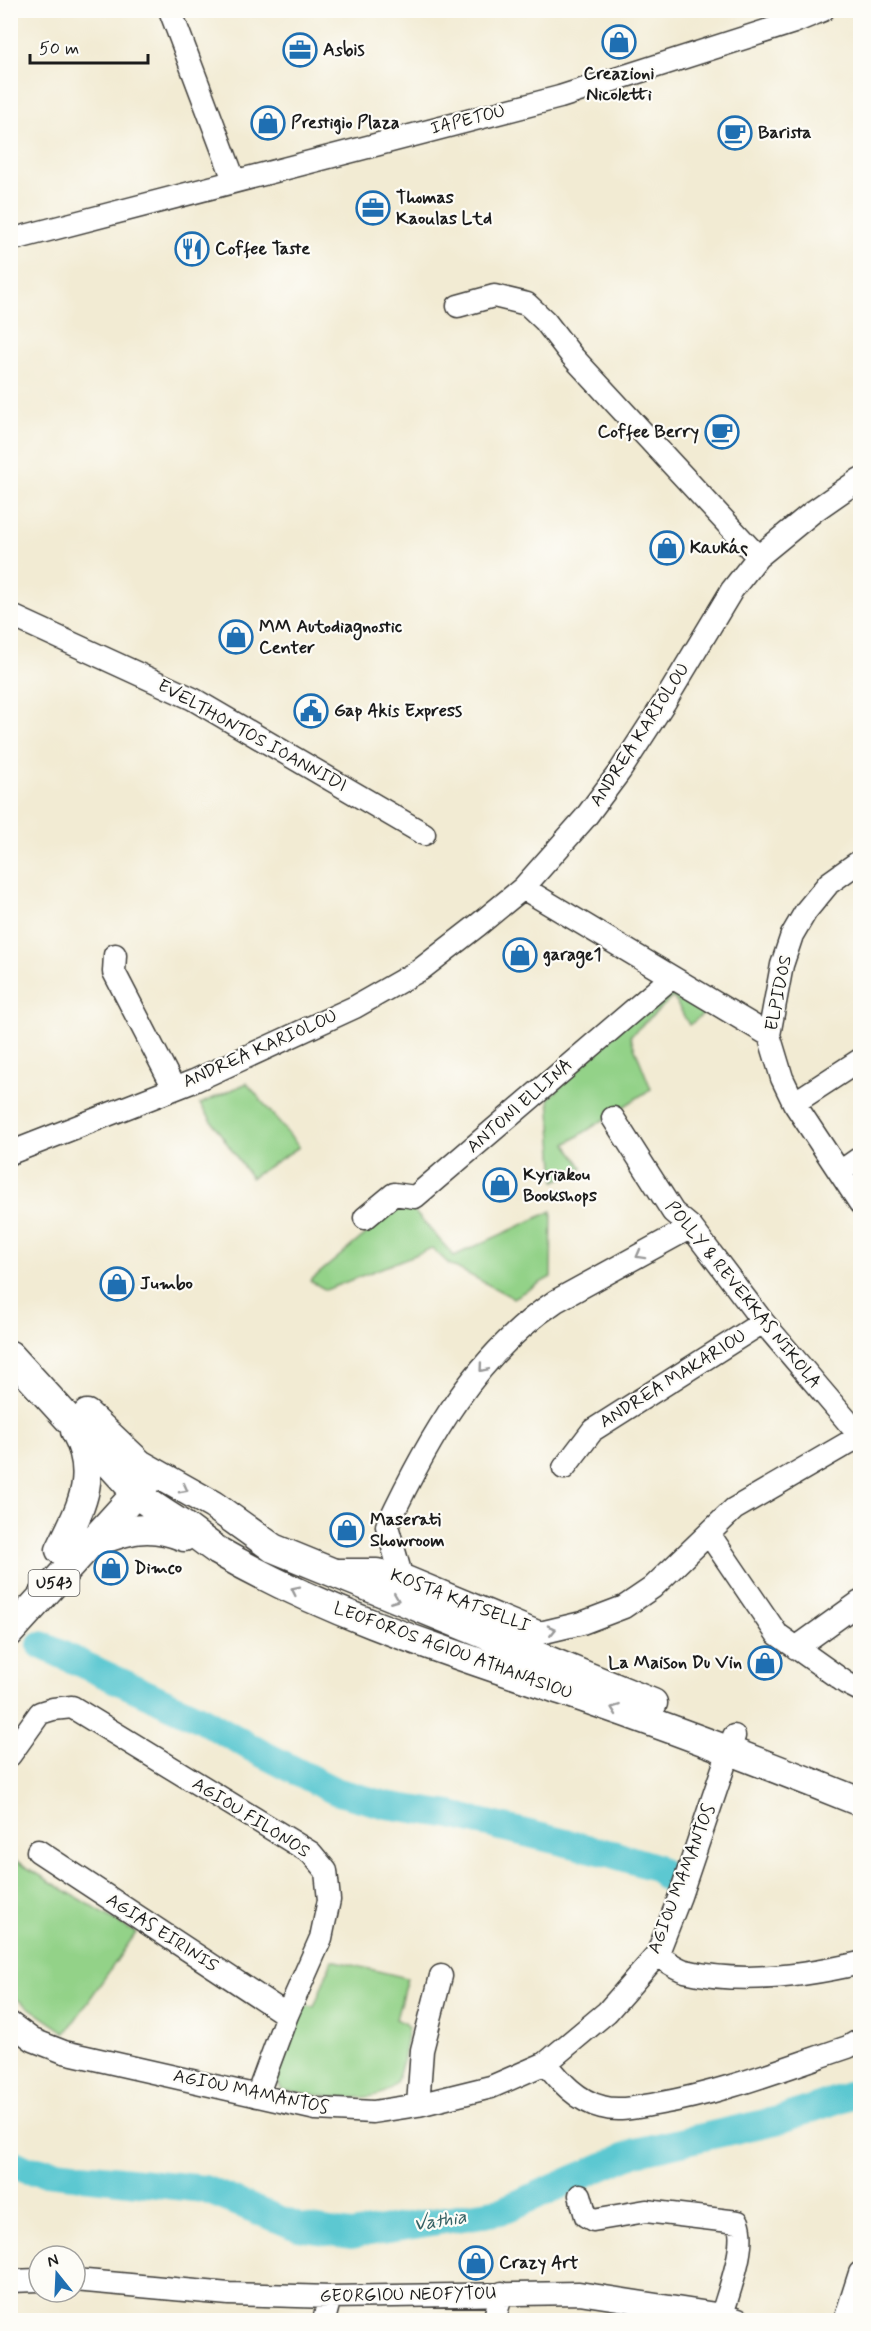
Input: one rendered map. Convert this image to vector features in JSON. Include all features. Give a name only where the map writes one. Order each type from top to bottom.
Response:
[{"type":"main road","name":"LEOFOROS AGIOU ATHANASIOU","points":[[10,1332],[38,1368],[139,1478],[156,1510],[217,1550],[259,1573],[342,1612],[428,1645],[587,1699],[861,1785]]},
{"type":"main road","name":"LEOFOROS AGIOU ATHANASIOU","points":[[10,1355],[67,1417],[139,1478],[213,1505],[273,1548],[732,1744],[861,1802]]},
{"type":"main road","points":[[60,1550],[83,1503],[86,1470],[81,1442],[67,1417]]},
{"type":"main road","name":"U543","points":[[13,1619],[89,1544],[139,1478]]},
{"type":"main road","name":"U543","points":[[13,1619],[60,1550],[114,1496],[139,1478]]},
{"type":"main road","points":[[89,1544],[123,1531],[147,1527],[175,1533],[217,1550]]},
{"type":"street","points":[[170,10],[234,180]]},
{"type":"street","name":"IAPETOU","points":[[10,240],[560,97],[793,16],[823,10]]},
{"type":"street","name":"IAPETOU","points":[[10,225],[108,214]]},
{"type":"street","points":[[458,306],[494,296],[527,304],[545,321],[580,365],[758,557]]},
{"type":"street","name":"ANDREA KARIOLOU","points":[[10,1153],[174,1088],[355,1007],[420,970],[523,888],[585,819],[620,771],[664,703],[732,590],[758,557],[813,511],[861,479]]},
{"type":"street","name":"EVELTHONTOS IOANNIDI","points":[[10,615],[193,699],[424,834]]},
{"type":"street","name":"ELPIDOS","points":[[861,861],[830,883],[806,911],[792,936],[782,965],[769,1035],[782,1078],[795,1103],[861,1203]]},
{"type":"street","points":[[523,888],[769,1035]]},
{"type":"street","points":[[115,955],[114,972],[174,1088]]},
{"type":"street","name":"ANTONI ELLINA","points":[[365,1218],[394,1194],[415,1197],[671,978]]},
{"type":"street","points":[[795,1103],[861,1060]]},
{"type":"street","name":"POLLY & REVEKKAS NIKOLA","points":[[614,1118],[673,1212],[691,1227],[763,1322],[860,1436]]},
{"type":"street","points":[[840,1172],[861,1158]]},
{"type":"street","points":[[401,1575],[387,1526],[414,1469],[455,1401],[494,1354],[551,1305],[691,1227]]},
{"type":"street","name":"ANDREA MAKARIOU","points":[[564,1468],[593,1430],[763,1322]]},
{"type":"street","name":"KOSTA KATSELLI","points":[[322,1569],[376,1570],[401,1575],[540,1633],[582,1623],[624,1607],[652,1588],[734,1509],[860,1436]]},
{"type":"street","points":[[709,1534],[777,1634],[846,1683],[861,1690]]},
{"type":"street","points":[[796,1648],[861,1602]]},
{"type":"street","name":"AGIOU FILONOS","points":[[10,1755],[40,1713],[72,1707],[310,1853],[326,1871],[329,1900],[321,1938],[287,2014],[257,2096]]},
{"type":"street","name":"AGIOU MAMANTOS","points":[[10,2023],[33,2040],[64,2052],[315,2109],[372,2112],[418,2105],[491,2087],[546,2063],[607,2012],[657,1955],[680,1896],[732,1744]]},
{"type":"street","name":"AGIAS EIRINIS","points":[[38,1851],[287,2014]]},
{"type":"street","points":[[657,1955],[683,1970],[737,1978],[819,1972],[861,1963]]},
{"type":"street","points":[[418,2105],[422,2050],[441,1976]]},
{"type":"street","points":[[546,2063],[561,2082],[581,2098],[602,2107],[629,2109],[677,2101],[746,2082],[848,2047],[861,2040]]},
{"type":"street","points":[[580,2195],[586,2216],[593,2220],[646,2211],[738,2222],[742,2232],[730,2318]]},
{"type":"street","points":[[845,2320],[861,2273]]},
{"type":"street","points":[[10,2281],[27,2280]]},
{"type":"street","name":"GEORGIOU NEOFYTOU","points":[[87,2281],[229,2294],[330,2297],[579,2293],[730,2318]]},
{"type":"street","points":[[494,2320],[502,2293]]},
{"type":"street","points":[[324,2320],[330,2297]]},
{"type":"green space","points":[[661,989],[696,996],[716,1010],[707,1012],[689,1025],[673,997],[630,1036],[651,1089],[566,1144],[583,1168],[555,1181],[549,1098]]},
{"type":"green space","points":[[247,1083],[299,1147],[251,1178],[200,1104]]},
{"type":"green space","points":[[405,1201],[454,1256],[552,1211],[551,1277],[513,1298],[449,1264],[432,1248],[326,1290],[310,1281]]},
{"type":"green space","points":[[11,1858],[136,1933],[66,2033],[11,1995]]},
{"type":"green space","points":[[332,1960],[407,1978],[396,2019],[408,2028],[404,2056],[396,2082],[388,2091],[360,2098],[344,2098],[282,2090],[272,2072],[300,2005],[314,2007]]},
{"type":"waterway","points":[[41,1645],[201,1719],[335,1791],[386,1805],[451,1815],[612,1854],[655,1867],[668,1878]]},
{"type":"waterway","name":"Vathia","points":[[10,2162],[27,2170],[204,2189],[298,2227],[351,2235],[501,2211],[636,2152],[779,2120],[860,2092]]},
{"type":"place","name":"Creazioni Nicoletti","points":[[619,42]]},
{"type":"place","name":"Asbis","points":[[300,50]]},
{"type":"place","name":"Prestigio Plaza","points":[[268,123]]},
{"type":"place","name":"Barista","points":[[735,133]]},
{"type":"place","name":"Thomas Kaoulas Ltd","points":[[373,208]]},
{"type":"place","name":"Coffee Taste","points":[[192,249]]},
{"type":"place","name":"Coffee Berry","points":[[722,432]]},
{"type":"place","name":"Καυκάς","points":[[667,548]]},
{"type":"place","name":"MM Autodiagnostic Center","points":[[236,637]]},
{"type":"place","name":"Gap Akis Express","points":[[311,711]]},
{"type":"place","name":"garage1","points":[[520,955]]},
{"type":"place","name":"Kyriakou Bookshops","points":[[500,1185]]},
{"type":"place","name":"Jumbo","points":[[117,1284]]},
{"type":"place","name":"Maserati Showroom","points":[[347,1530]]},
{"type":"place","name":"Dimco","points":[[111,1568]]},
{"type":"place","name":"La Maison Du Vin","points":[[765,1663]]},
{"type":"place","name":"Crazy Art","points":[[476,2263]]}]
